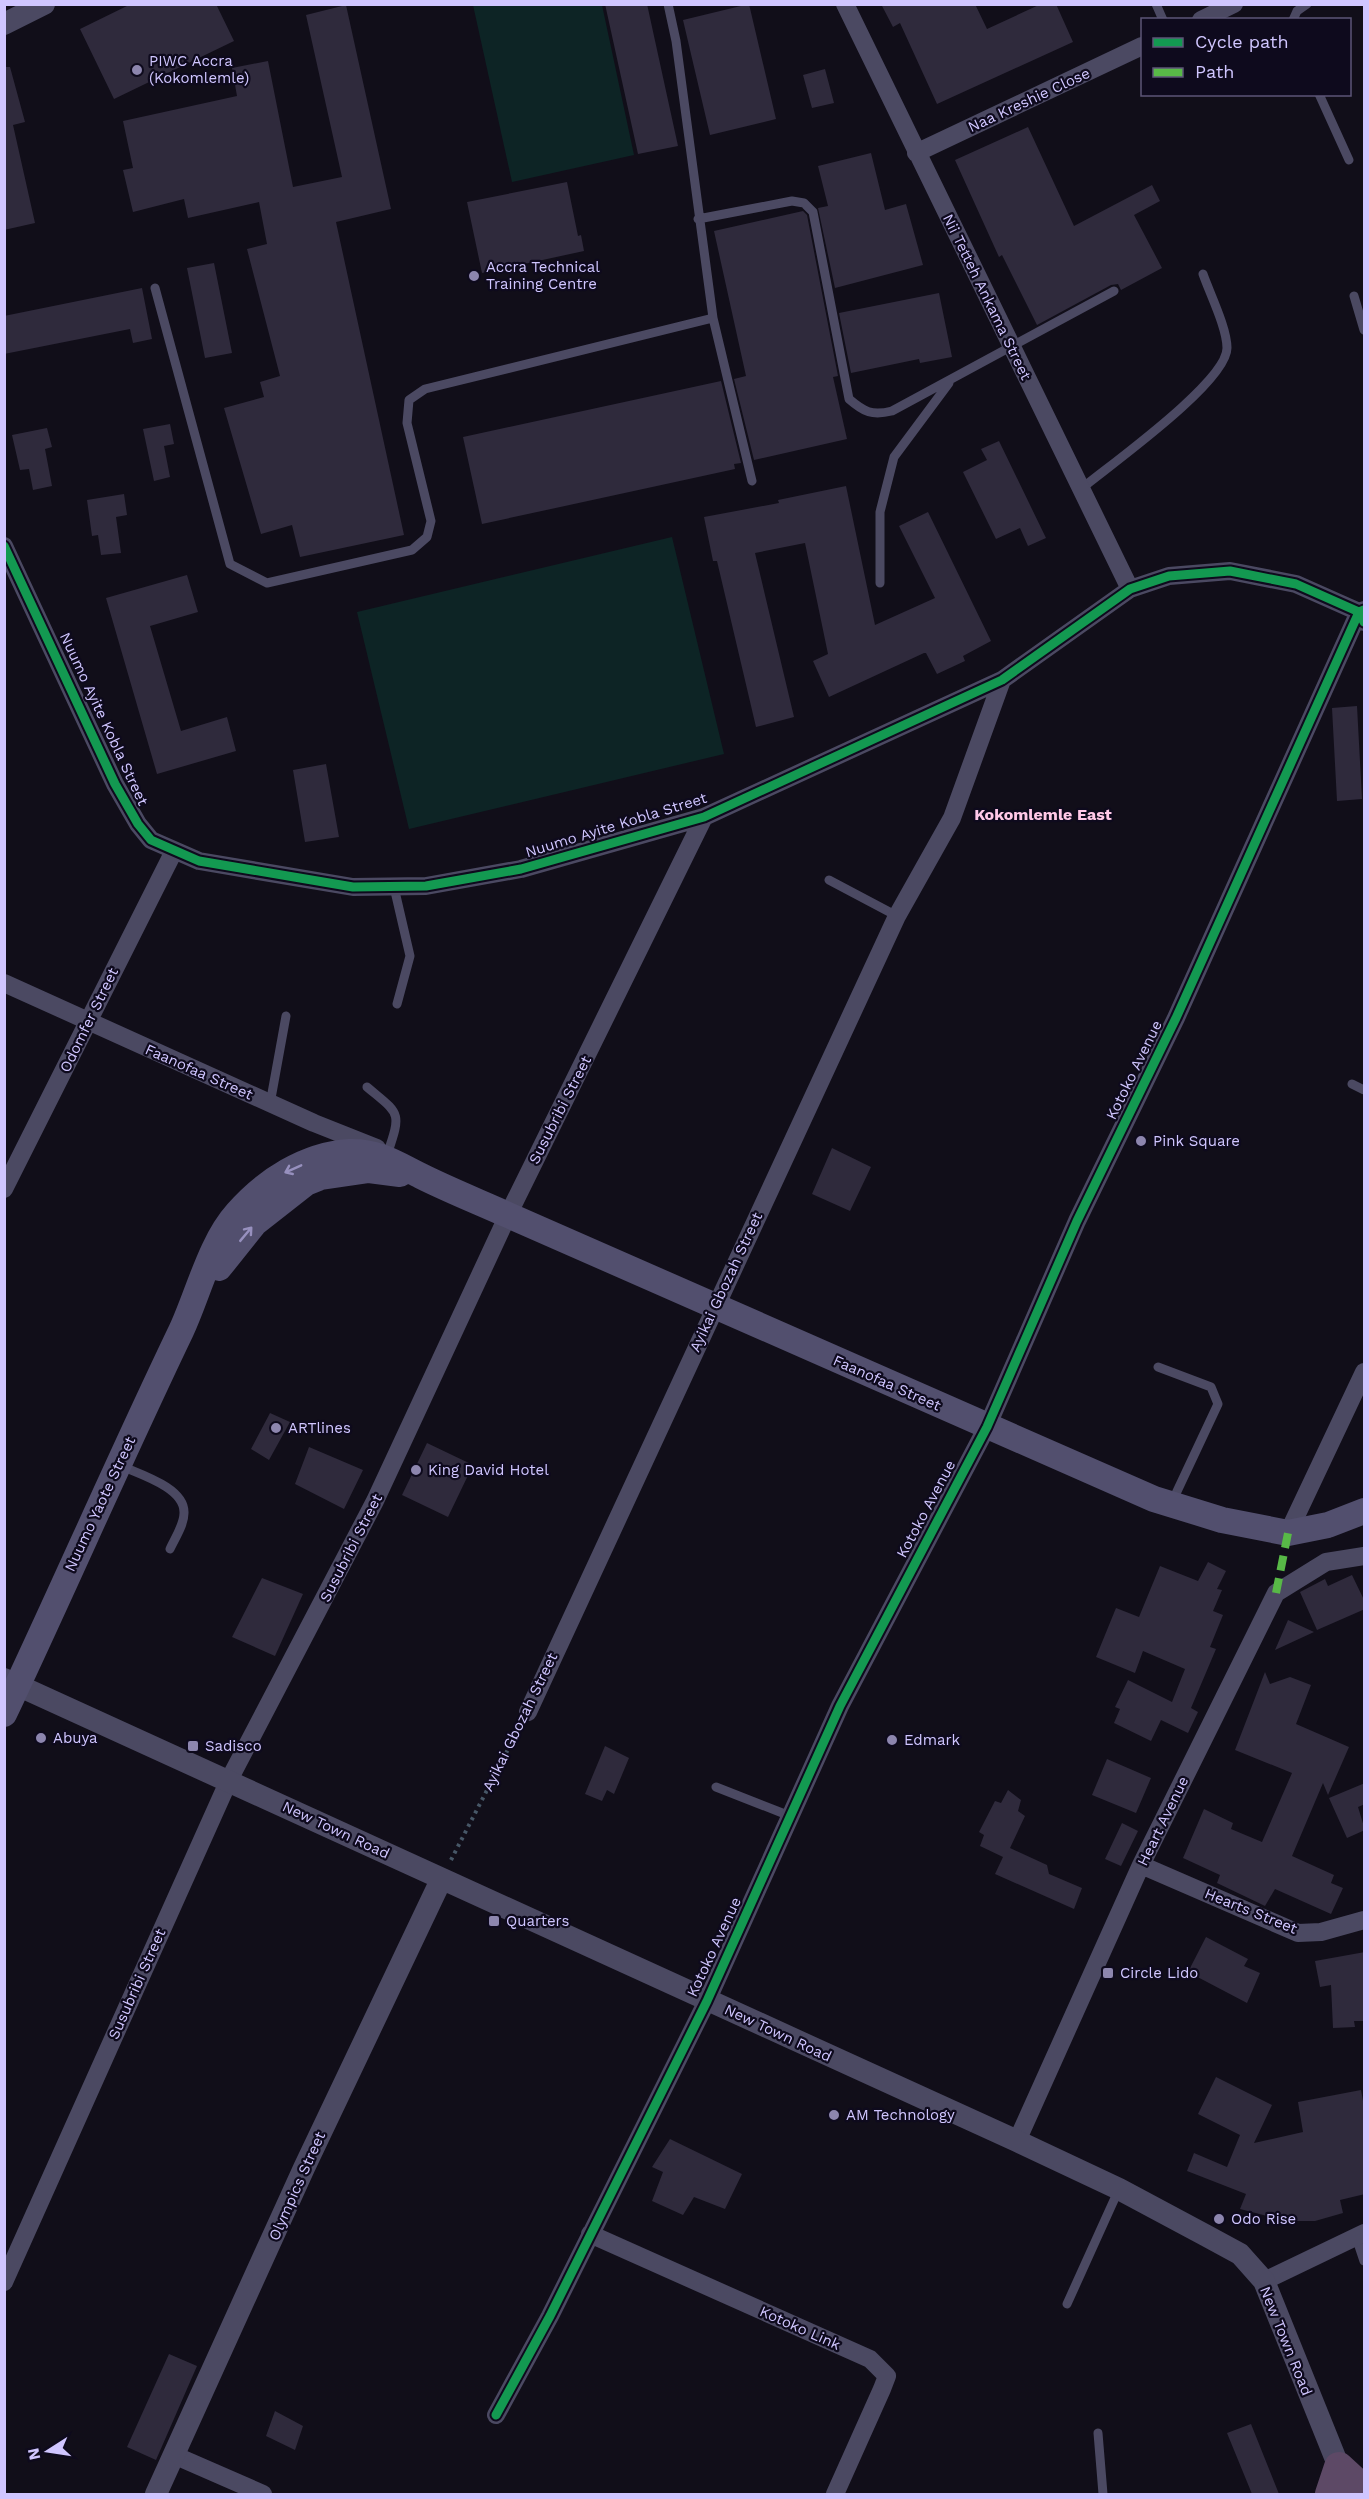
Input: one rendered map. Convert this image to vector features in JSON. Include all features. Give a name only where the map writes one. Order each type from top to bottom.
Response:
[{"type":"highway","points":[[1335,2481],[1365,2490]]},
{"type":"main road","name":"Nuumo Yaote Street","points":[[4,1714],[11,1682],[197,1296],[221,1236],[236,1214],[276,1177],[309,1162],[342,1154],[367,1152],[390,1155],[421,1176]]},
{"type":"main road","name":"Nuumo Yaote Street","points":[[197,1296],[255,1223],[306,1183],[321,1177],[369,1170],[421,1176]]},
{"type":"main road","name":"Faanofaa Street","points":[[421,1176],[1114,1483],[1171,1504],[1222,1520],[1288,1533],[1328,1525],[1365,1511]]},
{"type":"street","points":[[9,15],[44,4]]},
{"type":"street","name":"Nii Tetteh Ankama Street","points":[[846,4],[916,153],[1130,589]]},
{"type":"street","points":[[1205,18],[1234,4]]},
{"type":"street","name":"Naa Kreshie Close","points":[[916,153],[1141,47]]},
{"type":"street","name":"Nuumo Ayite Kobla Street","points":[[4,546],[121,794],[138,824],[151,840],[199,861],[354,887],[426,886],[521,869],[704,817],[1002,680],[1130,589],[1169,576],[1230,570],[1296,584],[1363,615]]},
{"type":"street","name":"Kotoko Avenue","points":[[496,2415],[707,2001],[840,1706],[987,1427],[1077,1221],[1176,1018],[1363,615]]},
{"type":"street","name":"Ayikai Gbozah Street","points":[[528,1712],[897,916],[952,818],[1002,680]]},
{"type":"street","name":"Susubribi Street","points":[[4,2282],[229,1780],[375,1501],[508,1215],[704,817]]},
{"type":"street","name":"Odomfer Street","points":[[4,1189],[174,851]]},
{"type":"street","name":"Faanofaa Street","points":[[4,983],[87,1023],[390,1155]]},
{"type":"street","points":[[1288,1533],[1365,1372]]},
{"type":"street","name":"Heart Avenue","points":[[1017,2141],[1141,1865],[1276,1593],[1326,1562],[1365,1556]]},
{"type":"street","name":"New Town Road","points":[[11,1682],[1017,2141],[1119,2189],[1240,2254],[1264,2281],[1335,2481],[1350,2494]]},
{"type":"street","name":"Hearts Street","points":[[1141,1865],[1298,1933],[1321,1932],[1365,1920]]},
{"type":"street","name":"Olympics Street","points":[[156,2494],[176,2456],[304,2168],[441,1880]]},
{"type":"street","name":"Kotoko Link","points":[[590,2234],[870,2359],[883,2369],[887,2376],[880,2395],[835,2494]]},
{"type":"street","points":[[1264,2281],[1360,2235]]},
{"type":"street","points":[[176,2456],[264,2494]]},
{"type":"lane","points":[[668,4],[676,41],[713,318],[752,481]]},
{"type":"lane","points":[[1156,4],[1162,18]]},
{"type":"lane","points":[[1294,18],[1297,11],[1307,4]]},
{"type":"lane","points":[[1320,96],[1349,160]]},
{"type":"lane","points":[[698,219],[792,201],[804,203],[813,212],[849,399],[865,412],[878,414],[892,411],[1114,291]]},
{"type":"lane","points":[[1081,489],[1177,412],[1221,368],[1227,348],[1203,274]]},
{"type":"lane","points":[[155,288],[230,564],[267,583],[412,550],[427,537],[431,521],[407,423],[409,400],[425,389],[713,318]]},
{"type":"lane","points":[[1354,296],[1365,330]]},
{"type":"lane","points":[[880,583],[880,512],[894,457],[951,380]]},
{"type":"lane","points":[[829,880],[897,916]]},
{"type":"lane","points":[[394,886],[410,956],[397,1004]]},
{"type":"lane","points":[[270,1104],[285,1016]]},
{"type":"lane","points":[[1352,1084],[1365,1090]]},
{"type":"lane","points":[[367,1087],[395,1111],[398,1118],[390,1155]]},
{"type":"lane","points":[[1158,1367],[1211,1387],[1218,1404],[1171,1504]]},
{"type":"lane","points":[[117,1464],[173,1491],[181,1501],[184,1516],[171,1549]]},
{"type":"lane","points":[[716,1787],[790,1816]]},
{"type":"lane","points":[[1067,2304],[1119,2189]]},
{"type":"lane","points":[[1360,2235],[1365,2261]]},
{"type":"lane","points":[[1098,2433],[1103,2494]]},
{"type":"green space","points":[[473,5],[602,5],[634,155],[512,182]]},
{"type":"green space","points":[[672,537],[724,754],[409,829],[357,612]]},
{"type":"building","name":"PIWC Accra (Kokomlemle)","points":[[131,4],[216,4],[234,41],[114,99],[80,29]]},
{"type":"building","points":[[605,4],[647,4],[678,146],[638,154]]},
{"type":"building","points":[[749,4],[776,119],[710,135],[683,20]]},
{"type":"building","points":[[881,4],[975,4],[987,29],[1041,4],[1056,4],[1073,42],[937,104],[900,23],[893,27]]},
{"type":"building","points":[[346,5],[391,209],[336,222],[404,535],[300,557],[292,525],[261,534],[224,408],[264,397],[260,382],[280,376],[247,249],[267,244],[259,202],[188,218],[184,199],[133,212],[123,170],[133,168],[123,121],[237,96],[232,68],[268,61],[293,187],[342,177],[306,15]]},
{"type":"building","points":[[4,67],[10,67],[25,122],[13,125],[35,223],[4,230]]},
{"type":"building","points":[[825,69],[834,103],[812,108],[803,75]]},
{"type":"building","points":[[1028,127],[1074,226],[1152,185],[1160,201],[1134,215],[1162,268],[1121,290],[1118,284],[1111,285],[1037,325],[1002,255],[999,257],[955,160]]},
{"type":"building","points":[[871,153],[885,210],[906,204],[923,265],[835,288],[818,208],[828,206],[818,166]]},
{"type":"building","points":[[567,182],[578,236],[581,235],[584,251],[482,273],[467,202]]},
{"type":"building","points":[[803,211],[807,215],[838,376],[833,377],[847,439],[754,460],[734,379],[746,376],[714,231]]},
{"type":"building","points":[[214,263],[232,353],[205,358],[187,268]]},
{"type":"building","points":[[142,288],[152,339],[133,343],[130,329],[4,354],[4,316]]},
{"type":"building","points":[[939,293],[952,357],[920,363],[919,359],[851,373],[839,313]]},
{"type":"building","points":[[721,381],[741,463],[734,464],[735,469],[482,524],[463,437]]},
{"type":"building","points":[[170,424],[174,444],[164,446],[170,477],[154,481],[143,429]]},
{"type":"building","points":[[47,428],[52,447],[45,449],[52,486],[33,490],[29,469],[20,470],[12,435]]},
{"type":"building","points":[[999,441],[1046,538],[1028,546],[1020,528],[996,539],[963,472],[987,460],[981,449]]},
{"type":"building","points":[[846,486],[875,625],[935,598],[899,526],[928,512],[991,641],[963,656],[965,661],[937,674],[924,653],[829,697],[813,661],[828,654],[805,543],[755,553],[794,717],[756,727],[717,561],[713,561],[704,517],[779,503],[778,500]]},
{"type":"building","points":[[124,494],[127,515],[116,517],[121,553],[101,555],[98,535],[92,536],[87,500]]},
{"type":"building","points":[[187,575],[198,612],[150,626],[181,731],[227,717],[236,751],[157,774],[106,598]]},
{"type":"building","points":[[1357,706],[1362,799],[1337,801],[1332,708]]},
{"type":"building","points":[[326,764],[339,837],[305,842],[293,770]]},
{"type":"building","points":[[832,1148],[871,1167],[850,1211],[812,1194]]},
{"type":"building","points":[[270,1413],[290,1422],[269,1460],[251,1449]]},
{"type":"building","points":[[427,1443],[473,1465],[448,1517],[402,1495]]},
{"type":"building","points":[[309,1447],[363,1470],[344,1509],[295,1484]]},
{"type":"building","points":[[1208,1562],[1226,1571],[1217,1589],[1222,1590],[1213,1611],[1223,1615],[1210,1647],[1216,1649],[1191,1708],[1198,1712],[1188,1733],[1161,1720],[1151,1741],[1114,1723],[1120,1709],[1115,1707],[1128,1680],[1172,1702],[1185,1669],[1143,1651],[1135,1673],[1096,1657],[1116,1608],[1139,1617],[1160,1566],[1198,1581]]},
{"type":"building","points":[[1352,1575],[1365,1602],[1365,1609],[1317,1630],[1300,1592],[1325,1579],[1328,1586]]},
{"type":"building","points":[[262,1578],[303,1594],[275,1656],[232,1637]]},
{"type":"building","points":[[1288,1620],[1314,1632],[1275,1650]]},
{"type":"building","points":[[1265,1672],[1270,1684],[1290,1677],[1311,1685],[1296,1724],[1349,1747],[1328,1795],[1323,1783],[1292,1856],[1334,1875],[1331,1883],[1343,1888],[1331,1914],[1275,1889],[1265,1906],[1217,1883],[1220,1875],[1183,1858],[1204,1809],[1233,1823],[1231,1829],[1262,1842],[1292,1773],[1235,1750]]},
{"type":"building","points":[[605,1746],[629,1758],[614,1794],[607,1790],[602,1801],[585,1794]]},
{"type":"building","points":[[1107,1759],[1151,1778],[1136,1813],[1092,1795]]},
{"type":"building","points":[[1365,1783],[1365,1804],[1358,1807],[1365,1830],[1347,1838],[1329,1798]]},
{"type":"building","points":[[1008,1790],[1021,1800],[1018,1811],[1025,1816],[1010,1848],[1047,1865],[1049,1874],[1082,1888],[1074,1909],[995,1874],[1003,1857],[980,1846],[984,1835],[979,1832],[995,1801],[1001,1803]]},
{"type":"building","points":[[1122,1823],[1138,1831],[1121,1866],[1105,1859]]},
{"type":"building","points":[[1206,1937],[1248,1959],[1244,1966],[1260,1973],[1247,2003],[1188,1972]]},
{"type":"building","points":[[1365,1952],[1365,2021],[1354,2021],[1355,2027],[1333,2028],[1331,1985],[1320,1987],[1315,1961]]},
{"type":"building","points":[[1216,2077],[1272,2105],[1254,2143],[1303,2132],[1298,2102],[1361,2090],[1365,2112],[1365,2194],[1340,2200],[1343,2213],[1315,2221],[1286,2221],[1240,2209],[1246,2194],[1187,2171],[1194,2153],[1227,2167],[1240,2135],[1198,2114]]},
{"type":"building","points":[[670,2139],[742,2174],[725,2209],[694,2197],[683,2215],[652,2201],[663,2172],[652,2167]]},
{"type":"building","points":[[169,2354],[197,2366],[156,2460],[127,2447]]},
{"type":"building","points":[[275,2411],[303,2426],[295,2450],[266,2436]]},
{"type":"building","points":[[1251,2424],[1279,2494],[1252,2494],[1227,2433]]},
{"type":"marked path","points":[[1276,1593],[1288,1533]]},
{"type":"cycle path","points":[[4,546],[115,784],[138,824],[151,840],[199,861],[353,887],[426,886],[521,869],[704,817],[1002,680],[1130,589],[1169,576],[1230,571],[1296,584],[1359,612],[1364,622]]},
{"type":"cycle path","points":[[496,2415],[550,2316],[707,2001],[840,1706],[987,1427],[1077,1221],[1176,1018],[1359,612],[1364,610]]},
{"type":"place","name":"PIWC Accra (Kokomlemle)","points":[[137,70]]},
{"type":"place","name":"Accra Technical Training Centre","points":[[474,276]]},
{"type":"place","name":"Pink Square","points":[[1141,1141]]},
{"type":"place","name":"ARTlines","points":[[276,1428]]},
{"type":"place","name":"King David Hotel","points":[[416,1470]]},
{"type":"place","name":"Abuya","points":[[41,1738]]},
{"type":"place","name":"Edmark","points":[[892,1740]]},
{"type":"place","name":"Sadisco","points":[[193,1746]]},
{"type":"place","name":"Quarters","points":[[494,1921]]},
{"type":"place","name":"Circle Lido","points":[[1108,1973]]},
{"type":"place","name":"AM Technology","points":[[834,2115]]},
{"type":"place","name":"Odo Rise","points":[[1219,2219]]},
{"type":"district","name":"Kokomlemle East","points":[[1043,814]]}]
